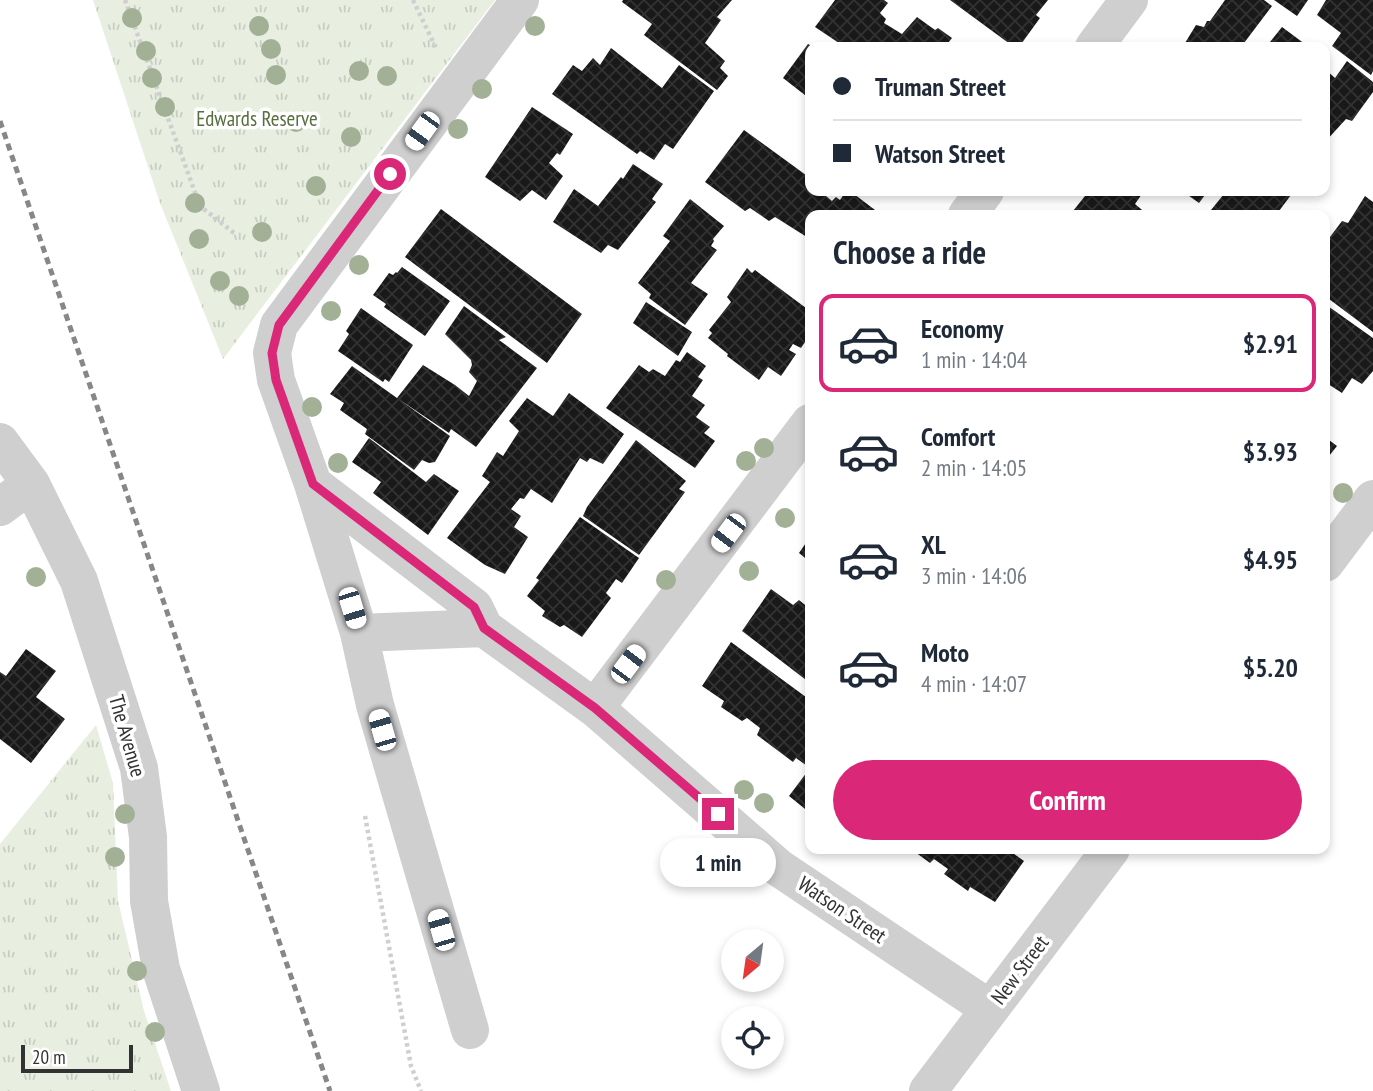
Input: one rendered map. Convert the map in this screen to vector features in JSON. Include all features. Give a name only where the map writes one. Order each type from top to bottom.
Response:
[{"type":"street","points":[[470,1030],[375,705],[359,634],[313,484],[276,380],[272,353],[279,325],[520,0]]},
{"type":"street","points":[[1098,42],[1129,0]]},
{"type":"street","points":[[595,708],[805,430]]},
{"type":"street","name":"The Avenue","points":[[0,442],[31,484],[79,580],[139,768],[148,836],[149,901],[161,969],[201,1091]]},
{"type":"street","points":[[0,508],[31,484]]},
{"type":"street","name":"Watson Street","points":[[313,484],[474,607],[484,628],[595,708],[779,868],[990,1009]]},
{"type":"street","points":[[1330,557],[1373,499]]},
{"type":"street","points":[[359,634],[484,628]]},
{"type":"street","name":"New Street","points":[[928,1091],[1107,854]]},
{"type":"path","points":[[125,0],[200,206],[234,233]]},
{"type":"path","points":[[413,0],[440,57]]},
{"type":"path","points":[[364,810],[411,1066],[421,1091]]},
{"type":"green space","name":"Edwards Reserve","points":[[93,0],[495,0],[223,359],[160,203]]},
{"type":"green space","points":[[96,725],[113,783],[118,901],[144,1011],[171,1091],[0,1091],[0,844]]},
{"type":"building","points":[[732,0],[717,17],[721,20],[705,43],[725,61],[720,68],[728,76],[717,90],[644,35],[652,24],[622,2]]},
{"type":"building","points":[[835,0],[884,0],[888,3],[880,13],[886,19],[884,23],[902,34],[917,17],[952,38],[949,42],[838,42],[815,27]]},
{"type":"building","points":[[950,0],[1048,0],[1036,15],[1040,18],[1023,42],[1007,42]]},
{"type":"building","points":[[1225,0],[1264,0],[1272,6],[1245,42],[1186,42],[1196,25],[1204,27],[1207,21],[1210,21]]},
{"type":"building","points":[[1274,0],[1308,0],[1297,16]]},
{"type":"building","points":[[1326,0],[1373,0],[1371,75],[1332,46],[1341,33],[1317,15]]},
{"type":"building","points":[[1282,27],[1302,42],[1270,42]]},
{"type":"building","points":[[611,48],[662,88],[679,65],[714,91],[673,149],[665,144],[654,160],[640,151],[637,154],[552,94],[573,65],[582,71],[593,58],[600,65]]},
{"type":"building","points":[[805,48],[805,95],[783,78]]},
{"type":"building","points":[[1347,61],[1373,82],[1373,92],[1352,121],[1346,119],[1330,137],[1330,74],[1335,78]]},
{"type":"building","points":[[532,107],[573,134],[560,155],[557,153],[549,163],[563,176],[546,200],[532,190],[520,201],[485,177]]},
{"type":"building","points":[[744,130],[805,174],[805,196],[826,196],[832,201],[836,197],[840,200],[843,196],[857,196],[875,210],[805,210],[805,236],[775,217],[769,221],[750,208],[745,211],[705,182]]},
{"type":"building","points":[[633,164],[663,184],[652,199],[656,202],[618,250],[608,245],[601,253],[553,222],[574,189],[598,206]]},
{"type":"building","points":[[1085,196],[1141,196],[1135,204],[1142,210],[1074,210]]},
{"type":"building","points":[[1189,196],[1204,196],[1199,203]]},
{"type":"building","points":[[1222,196],[1290,196],[1280,210],[1211,210]]},
{"type":"building","points":[[1365,196],[1373,202],[1373,332],[1330,300],[1330,237],[1342,221],[1348,223]]},
{"type":"building","points":[[690,199],[724,226],[713,239],[711,246],[717,250],[691,283],[708,294],[685,325],[649,298],[651,294],[638,283],[670,241],[663,236]]},
{"type":"building","points":[[441,209],[582,314],[547,363],[405,257]]},
{"type":"building","points":[[402,267],[450,301],[425,336],[384,307],[386,304],[373,295],[389,273],[393,275]]},
{"type":"building","points":[[747,268],[752,273],[755,270],[805,307],[805,342],[801,348],[793,344],[789,350],[796,354],[781,376],[768,367],[759,380],[708,338],[712,333],[709,330],[731,302],[727,297]]},
{"type":"building","points":[[646,302],[692,332],[678,356],[633,323]]},
{"type":"building","points":[[464,306],[506,337],[499,340],[537,368],[476,447],[451,429],[449,433],[400,400],[450,436],[435,462],[422,460],[414,470],[365,434],[367,429],[340,410],[344,403],[330,394],[352,366],[397,398],[423,365],[469,396],[477,381],[469,372],[471,360],[445,334]]},
{"type":"building","points":[[361,308],[413,345],[389,382],[385,379],[383,382],[338,351],[349,334],[346,331]]},
{"type":"building","points":[[1330,308],[1373,338],[1373,371],[1362,384],[1352,378],[1342,393],[1330,385]]},
{"type":"building","points":[[687,352],[706,366],[698,377],[703,380],[692,396],[705,405],[696,417],[710,427],[704,433],[715,441],[695,468],[606,408],[639,365],[649,372],[653,369],[665,376],[676,360],[680,362]]},
{"type":"building","points":[[569,393],[624,434],[603,464],[590,458],[587,462],[580,458],[552,503],[531,489],[524,499],[520,498],[511,509],[521,516],[514,527],[528,537],[505,574],[485,565],[447,538],[490,482],[482,476],[497,452],[503,456],[519,431],[509,421],[527,398],[553,416]]},
{"type":"building","points":[[369,438],[426,482],[434,474],[459,491],[428,535],[373,493],[381,482],[352,462]]},
{"type":"building","points":[[636,440],[686,481],[679,489],[685,492],[639,555],[583,516]]},
{"type":"building","points":[[1330,441],[1337,446],[1330,455]]},
{"type":"building","points":[[580,517],[639,558],[622,583],[616,579],[606,593],[611,598],[582,637],[564,625],[560,627],[542,616],[545,611],[527,596],[539,580],[536,578]]},
{"type":"building","points":[[805,544],[805,558],[799,553]]},
{"type":"building","points":[[771,589],[793,605],[799,600],[805,605],[805,679],[742,631]]},
{"type":"building","points":[[731,642],[805,696],[805,764],[796,758],[793,762],[757,735],[760,728],[747,718],[742,721],[721,707],[724,701],[702,686]]},
{"type":"building","points":[[26,649],[56,671],[36,697],[65,719],[31,763],[0,739],[0,672],[6,676]]},
{"type":"building","points":[[805,775],[805,809],[789,796]]},
{"type":"building","points":[[918,854],[1014,854],[1024,861],[995,902],[970,887],[968,891],[944,874],[948,869],[934,859],[930,863]]},
{"type":"railway","points":[[0,121],[330,1091]]},
{"type":"route","points":[[390,174],[279,325],[272,353],[276,380],[313,484],[474,607],[484,628],[595,708],[718,814]]}]
